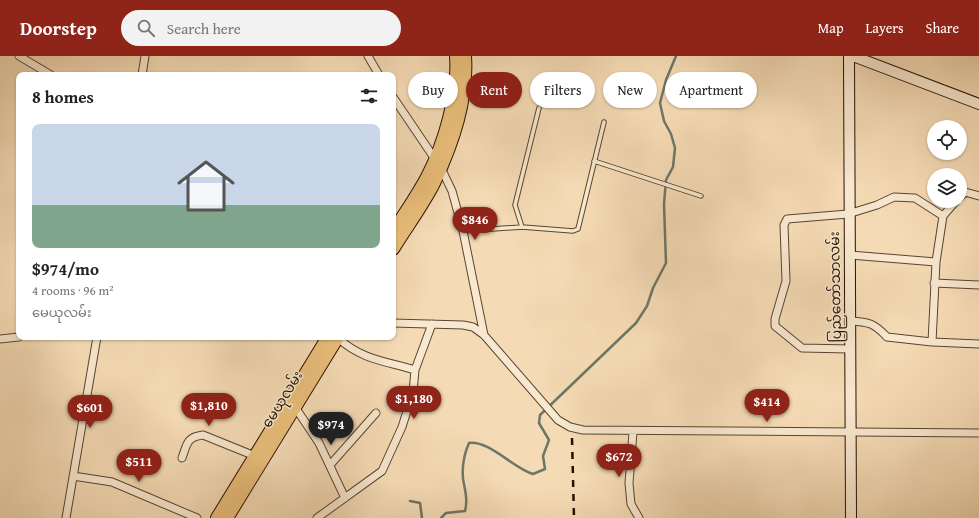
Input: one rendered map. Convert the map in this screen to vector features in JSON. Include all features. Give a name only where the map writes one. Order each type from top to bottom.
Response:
[{"type":"main road","points":[[396,244],[435,182],[437,164],[454,92],[456,56]]},
{"type":"main road","points":[[396,227],[427,177],[451,145],[463,93],[465,56]]},
{"type":"main road","name":"မေယုလမ်း","points":[[227,518],[295,407],[333,340]]},
{"type":"main road","name":"မေယုလမ်း","points":[[217,518],[255,456],[333,340]]},
{"type":"street","points":[[20,56],[46,72]]},
{"type":"street","points":[[142,72],[145,56]]},
{"type":"street","points":[[368,56],[377,72]]},
{"type":"street","name":"ပြည်တော်သာလမ်း","points":[[849,56],[848,214],[850,255],[851,518]]},
{"type":"street","points":[[853,56],[979,104]]},
{"type":"street","points":[[396,102],[437,164],[452,191],[463,231],[484,335]]},
{"type":"street","points":[[967,193],[979,196]]},
{"type":"street","points":[[850,349],[802,348],[775,326],[775,319],[786,281],[784,224],[787,219],[848,214],[878,205],[894,197],[915,198],[943,216]]},
{"type":"street","points":[[932,342],[936,262],[943,216],[950,208]]},
{"type":"street","points":[[850,255],[936,262]]},
{"type":"street","points":[[934,283],[979,285]]},
{"type":"street","points":[[850,322],[866,322],[877,326],[887,337],[932,342],[979,344]]},
{"type":"street","points":[[396,323],[463,324],[473,327],[484,335],[552,413],[563,423],[583,430],[633,432],[979,433]]},
{"type":"street","points":[[317,518],[382,471],[402,427],[413,392],[415,370],[432,324]]},
{"type":"street","points":[[0,339],[16,337]]},
{"type":"street","points":[[66,518],[96,340]]},
{"type":"street","points":[[339,340],[353,351],[366,357],[415,370]]},
{"type":"street","points":[[295,407],[319,443],[345,498]]},
{"type":"street","points":[[330,465],[376,413]]},
{"type":"street","points":[[633,432],[628,483],[631,504],[639,518]]},
{"type":"street","points":[[182,458],[189,439],[194,436],[202,435],[255,456]]},
{"type":"street","points":[[73,476],[112,482],[197,518]]},
{"type":"lane","points":[[522,227],[515,206],[539,108]]},
{"type":"lane","points":[[463,231],[522,227],[573,231],[578,229],[604,122]]},
{"type":"lane","points":[[594,161],[701,196]]},
{"type":"waterway","points":[[441,518],[446,513],[465,511],[466,499],[463,470],[469,443],[477,443],[485,446],[525,471],[533,474],[545,469],[543,456],[549,440],[539,423],[540,415],[636,323],[647,306],[653,288],[666,263],[664,204],[666,180],[673,167],[675,148],[671,134],[664,121],[660,103],[666,80],[676,56]]},
{"type":"waterway","points":[[410,501],[420,503],[422,518]]},
{"type":"railway","points":[[572,438],[574,518]]}]
